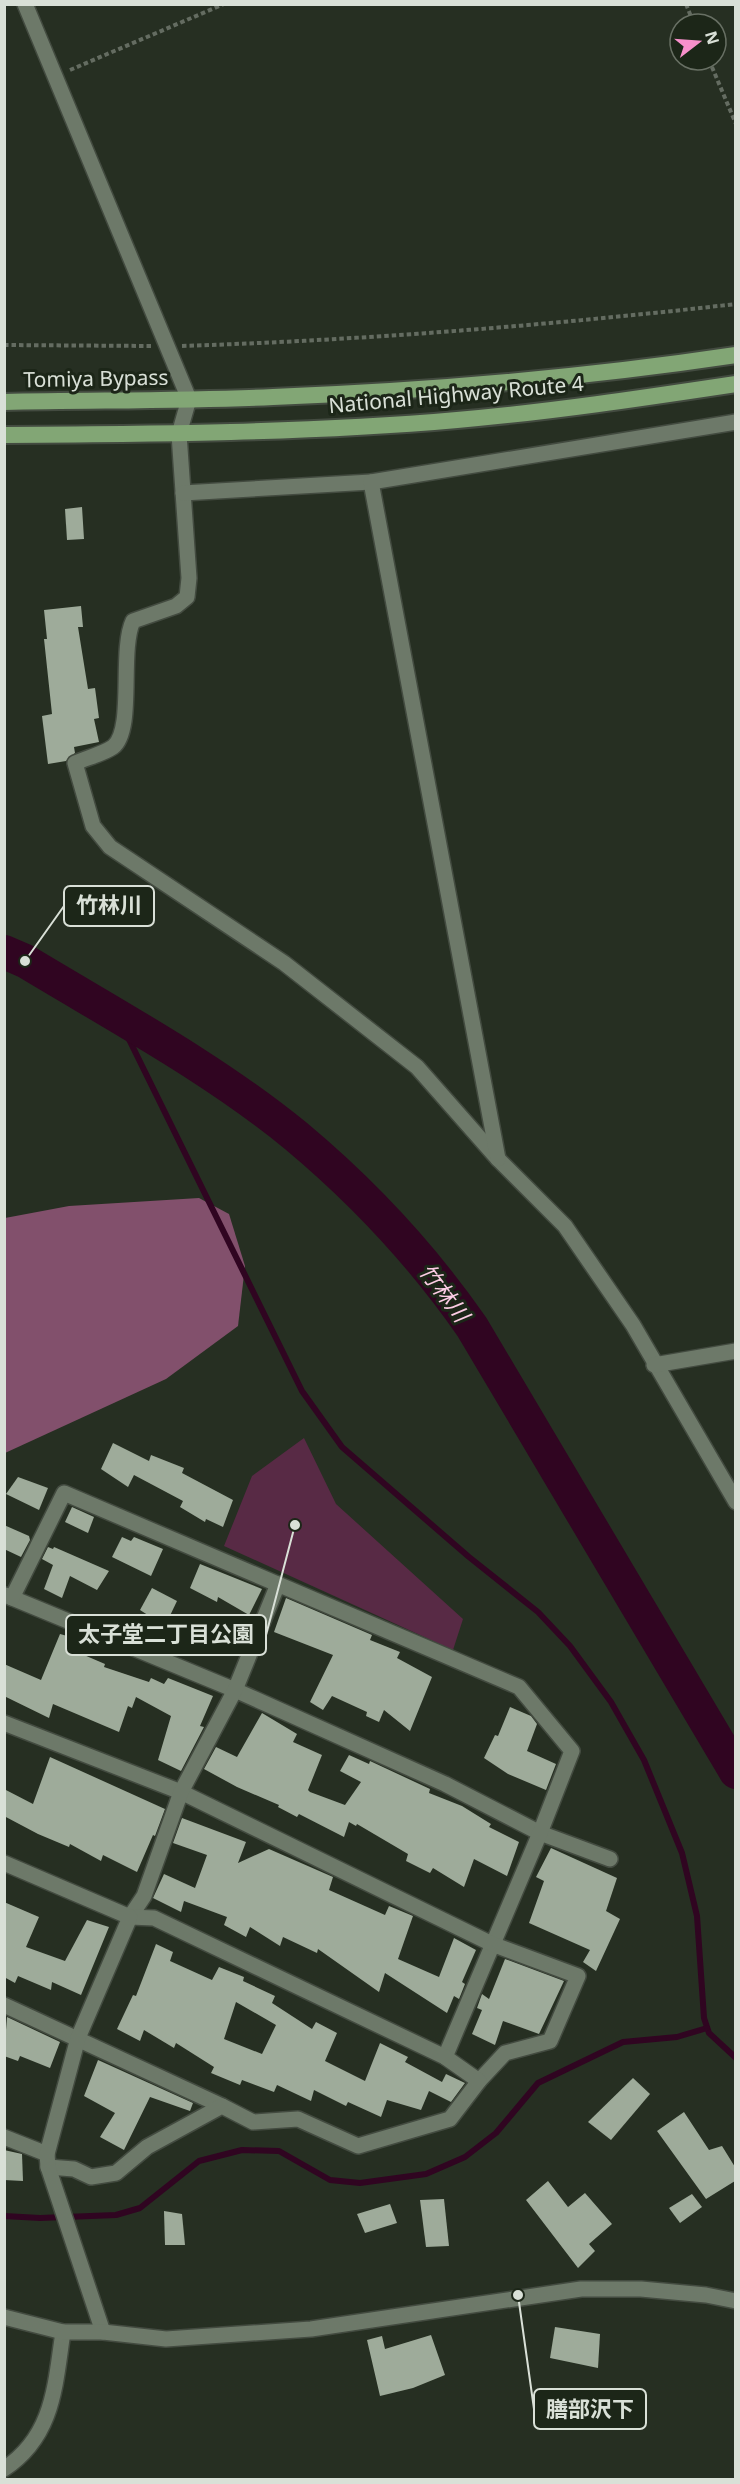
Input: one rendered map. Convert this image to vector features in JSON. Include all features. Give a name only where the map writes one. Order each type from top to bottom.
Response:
[{"type":"highway","name":"National Highway Route 4","points":[[189,399],[271,398],[456,388],[647,369],[735,355]]},
{"type":"highway","name":"National Highway Route 4","points":[[179,434],[456,420],[571,408],[735,384]]},
{"type":"highway","name":"Tomiya Bypass","points":[[4,402],[189,399]]},
{"type":"highway","points":[[4,435],[179,434]]},
{"type":"street","points":[[26,4],[189,399],[179,434],[189,578],[187,597],[176,606],[134,621],[127,635],[124,729],[112,747],[75,763],[93,826],[110,847],[284,963],[417,1067],[498,1160],[565,1226],[633,1325],[735,1502]]},
{"type":"street","points":[[183,493],[370,482],[735,422]]},
{"type":"street","points":[[370,482],[498,1160]]},
{"type":"street","points":[[654,1365],[735,1351]]},
{"type":"street","points":[[444,2057],[540,1833],[572,1751],[519,1687],[64,1492],[8,1597],[235,1690],[445,1784],[540,1833],[610,1858]]},
{"type":"street","points":[[103,2332],[48,2160],[78,2038],[130,1917],[144,1896],[181,1792],[235,1690],[278,1584]]},
{"type":"street","points":[[4,1723],[181,1792],[492,1944],[578,1976],[550,2041],[506,2053],[479,2081],[450,2119],[358,2146],[298,2119],[253,2122],[4,2005]]},
{"type":"street","points":[[4,1863],[130,1917],[154,1918],[444,2057],[479,2081]]},
{"type":"street","points":[[4,2137],[48,2160],[91,2177],[116,2173],[147,2147],[222,2106]]},
{"type":"street","points":[[4,2317],[63,2332],[103,2332],[166,2339],[311,2329],[581,2289],[641,2289],[706,2295],[735,2301]]},
{"type":"street","points":[[4,2469],[21,2458],[41,2433],[52,2402],[63,2332]]},
{"type":"path","points":[[56,76],[224,4]]},
{"type":"path","points":[[714,72],[735,124]]},
{"type":"path","points":[[4,345],[167,346],[273,343],[460,330],[735,304]]},
{"type":"shaded area","points":[[199,1198],[229,1214],[245,1266],[238,1326],[166,1379],[5,1453],[5,1218],[69,1206]]},
{"type":"shaded area","points":[[304,1438],[336,1504],[463,1619],[453,1650],[224,1546],[252,1476]]},
{"type":"building","points":[[82,507],[84,539],[67,540],[65,509]]},
{"type":"building","points":[[81,606],[83,627],[78,627],[88,689],[95,688],[99,718],[94,719],[99,742],[74,747],[75,753],[66,761],[48,764],[42,716],[52,714],[44,639],[47,639],[44,610]]},
{"type":"building","points":[[113,1443],[149,1461],[151,1455],[184,1468],[182,1473],[233,1500],[223,1527],[206,1519],[205,1522],[180,1507],[183,1501],[134,1475],[128,1487],[101,1469]]},
{"type":"building","points":[[18,1477],[48,1488],[39,1510],[6,1494]]},
{"type":"building","points":[[72,1507],[94,1517],[88,1533],[65,1522]]},
{"type":"building","points":[[4,1525],[29,1536],[30,1540],[21,1557],[4,1549]]},
{"type":"building","points":[[122,1537],[131,1541],[134,1537],[163,1549],[151,1576],[112,1557]]},
{"type":"building","points":[[48,1547],[53,1549],[54,1547],[109,1571],[97,1590],[70,1576],[62,1598],[44,1589],[53,1565],[42,1559]]},
{"type":"building","points":[[200,1564],[262,1589],[249,1615],[218,1597],[217,1602],[190,1588]]},
{"type":"building","points":[[152,1588],[177,1601],[165,1626],[140,1610]]},
{"type":"building","points":[[286,1598],[372,1635],[370,1640],[400,1652],[397,1658],[432,1677],[410,1731],[384,1710],[379,1722],[366,1716],[367,1712],[332,1696],[323,1710],[310,1702],[333,1655],[274,1632]]},
{"type":"building","points":[[60,1634],[82,1640],[77,1652],[105,1664],[104,1667],[149,1682],[151,1678],[164,1684],[168,1678],[213,1696],[200,1726],[204,1727],[181,1771],[158,1760],[171,1716],[136,1697],[132,1708],[128,1706],[119,1732],[53,1704],[49,1718],[4,1696],[4,1664],[41,1680]]},
{"type":"building","points":[[510,1707],[531,1716],[537,1724],[527,1751],[556,1764],[546,1790],[508,1774],[484,1758],[495,1735],[498,1736]]},
{"type":"building","points":[[262,1713],[297,1734],[293,1742],[322,1755],[308,1790],[310,1792],[345,1805],[361,1782],[340,1771],[349,1755],[369,1764],[370,1761],[430,1789],[429,1793],[462,1806],[491,1824],[489,1827],[519,1842],[507,1876],[474,1859],[464,1887],[433,1868],[430,1873],[406,1861],[408,1854],[357,1824],[356,1826],[349,1822],[344,1837],[299,1814],[297,1817],[278,1807],[279,1805],[237,1787],[204,1769],[216,1747],[237,1757]]},
{"type":"building","points":[[50,1757],[165,1809],[155,1836],[153,1835],[137,1872],[103,1855],[101,1861],[70,1844],[69,1847],[38,1834],[4,1816],[4,1789],[33,1804]]},
{"type":"building","points":[[182,1818],[246,1842],[238,1863],[269,1849],[333,1877],[329,1890],[385,1915],[389,1906],[413,1916],[398,1959],[439,1977],[454,1938],[476,1950],[462,1982],[465,1984],[459,1999],[454,1996],[447,2013],[385,1973],[379,1992],[318,1949],[317,1953],[283,1937],[280,1946],[250,1927],[246,1937],[224,1925],[227,1917],[184,1901],[181,1912],[153,1898],[164,1874],[195,1888],[207,1855],[173,1843]]},
{"type":"building","points":[[551,1848],[617,1878],[606,1911],[620,1919],[596,1971],[583,1962],[590,1950],[529,1923],[544,1881],[536,1877]]},
{"type":"building","points":[[4,1902],[39,1917],[26,1947],[65,1961],[87,1920],[109,1927],[81,1995],[52,1982],[51,1990],[18,1976],[15,1983],[4,1977]]},
{"type":"building","points":[[156,1944],[173,1952],[170,1961],[212,1980],[219,1967],[244,1977],[243,1981],[275,1996],[272,2003],[312,2029],[316,2022],[337,2033],[325,2061],[365,2081],[380,2043],[408,2057],[405,2062],[442,2082],[446,2074],[465,2083],[451,2102],[429,2091],[421,2110],[387,2100],[381,2117],[348,2102],[346,2106],[314,2090],[311,2101],[277,2085],[274,2092],[242,2080],[240,2085],[211,2073],[214,2067],[176,2043],[174,2048],[144,2030],[140,2041],[117,2029],[133,1995],[136,1996]],"holes":[[[236,2002],[276,2025],[262,2054],[224,2039]]]},
{"type":"building","points":[[505,1959],[564,1981],[539,2034],[503,2021],[495,2045],[472,2034],[482,2010],[477,2008],[482,1994],[489,1999]]},
{"type":"building","points":[[7,2017],[60,2042],[50,2068],[20,2056],[18,2061],[4,2056]]},
{"type":"building","points":[[98,2060],[193,2103],[190,2111],[150,2097],[124,2150],[100,2137],[115,2113],[84,2096]]},
{"type":"building","points":[[633,2078],[650,2094],[611,2140],[588,2122]]},
{"type":"building","points":[[684,2112],[709,2150],[722,2146],[735,2167],[735,2181],[706,2199],[657,2131]]},
{"type":"building","points":[[4,2150],[22,2154],[23,2181],[4,2180]]},
{"type":"building","points":[[548,2181],[568,2207],[585,2193],[612,2224],[589,2244],[595,2251],[578,2268],[526,2200]]},
{"type":"building","points":[[692,2194],[702,2207],[680,2223],[669,2208]]},
{"type":"building","points":[[444,2199],[449,2246],[426,2247],[420,2200]]},
{"type":"building","points":[[390,2204],[397,2223],[365,2233],[357,2214]]},
{"type":"building","points":[[164,2211],[182,2214],[185,2245],[165,2245]]},
{"type":"building","points":[[555,2327],[600,2334],[598,2368],[550,2358]]},
{"type":"building","points":[[431,2335],[445,2375],[413,2388],[380,2396],[367,2340],[382,2336],[385,2349]]},
{"type":"waterway","name":"竹林川","points":[[4,952],[25,961],[164,1044],[264,1111],[345,1179],[412,1250],[472,1327],[736,1772]]},
{"type":"waterway","points":[[118,1017],[302,1391],[342,1447],[469,1557],[538,1612],[570,1646],[611,1702],[644,1760],[682,1853],[697,1916],[704,2018],[709,2033],[736,2058]]},
{"type":"waterway","points":[[4,2216],[40,2218],[116,2215],[140,2208],[199,2161],[242,2150],[279,2151],[330,2180],[360,2183],[426,2174],[465,2157],[496,2133],[538,2083],[623,2042],[677,2037],[707,2028]]},
{"type":"place","name":"竹林川","points":[[25,961]]},
{"type":"place","name":"太子堂二丁目公園","points":[[295,1525]]},
{"type":"place","name":"膳部沢下","points":[[518,2295]]}]
